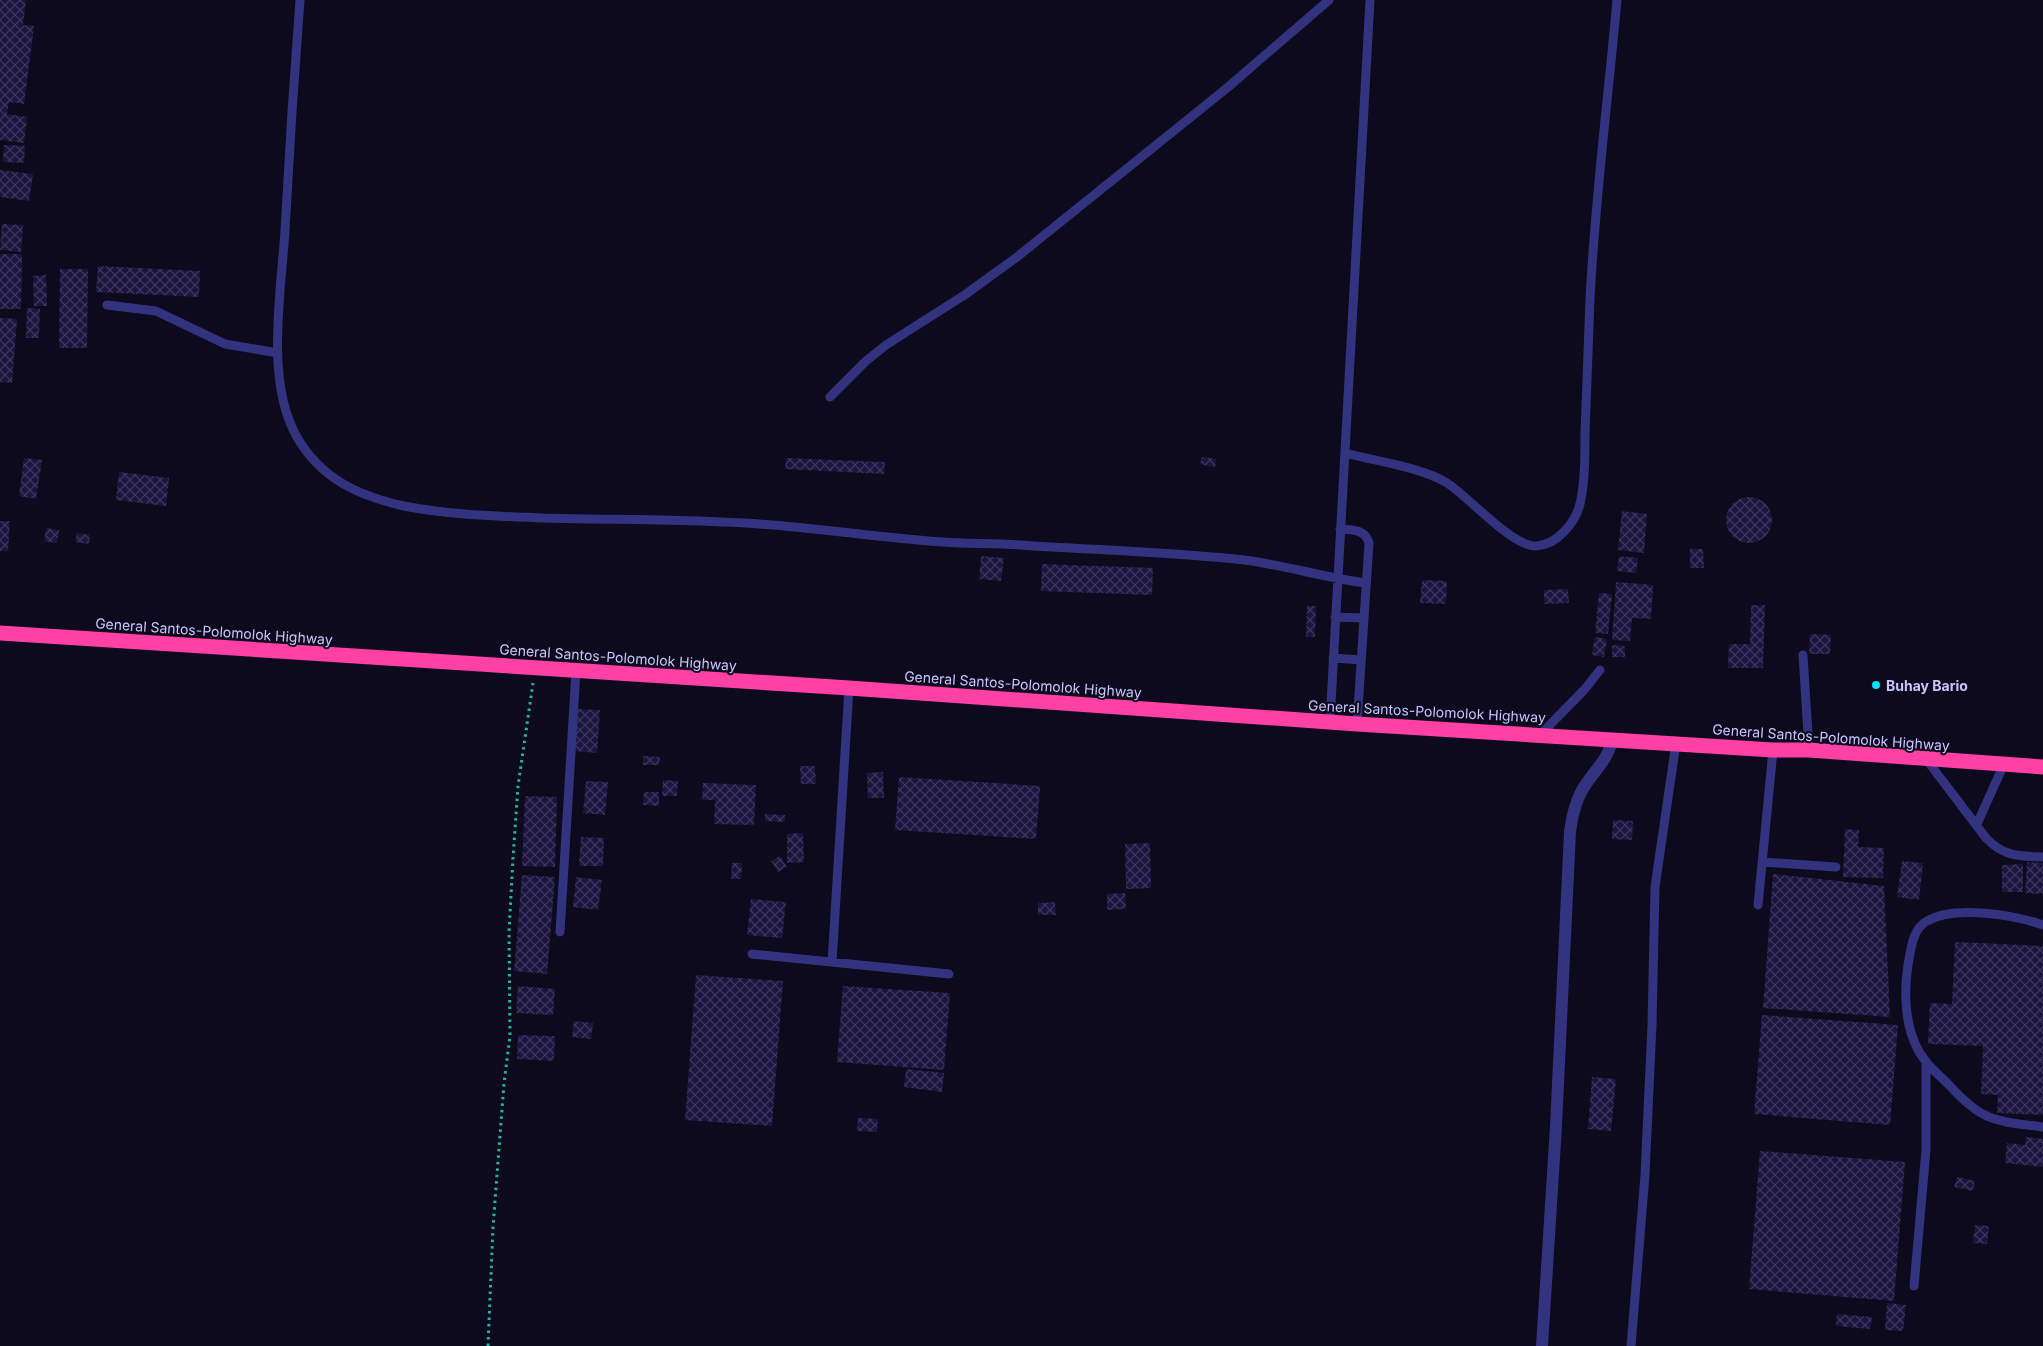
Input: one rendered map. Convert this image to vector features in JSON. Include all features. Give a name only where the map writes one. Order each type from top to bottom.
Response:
[{"type":"highway","name":"General Santos-Polomolok Highway","points":[[0,633],[849,688],[1357,724],[1773,750],[1809,750],[2043,767]]},
{"type":"street","points":[[1542,1346],[1556,1126],[1570,832],[1572,815],[1577,799],[1584,787],[1606,760],[1613,739]]},
{"type":"lane","points":[[300,0],[288,156],[278,353],[283,398],[288,418],[297,438],[314,460],[333,478],[353,491],[406,506],[453,513],[521,517],[761,524],[946,542],[1206,556],[1267,563],[1337,579],[1366,583]]},
{"type":"lane","points":[[830,397],[866,361],[886,346],[966,294],[1017,257],[1213,100],[1328,0]]},
{"type":"lane","points":[[1330,722],[1370,0]]},
{"type":"lane","points":[[1345,453],[1424,473],[1446,482],[1524,543],[1537,546],[1552,541],[1564,532],[1573,519],[1580,504],[1584,462],[1593,242],[1617,0]]},
{"type":"lane","points":[[107,305],[156,311],[225,344],[278,353]]},
{"type":"lane","points":[[1340,529],[1360,532],[1367,538],[1369,543],[1357,724]]},
{"type":"lane","points":[[1335,617],[1364,618]]},
{"type":"lane","points":[[1803,655],[1809,750]]},
{"type":"lane","points":[[1333,658],[1361,660]]},
{"type":"lane","points":[[1540,734],[1584,690],[1600,670]]},
{"type":"lane","points":[[560,932],[576,671]]},
{"type":"lane","points":[[832,962],[849,688]]},
{"type":"lane","points":[[1631,1346],[1645,1175],[1652,1025],[1655,887],[1676,743]]},
{"type":"lane","points":[[1758,906],[1773,750]]},
{"type":"lane","points":[[1926,759],[1986,838],[1995,847],[2006,853],[2018,856],[2043,857]]},
{"type":"lane","points":[[1977,824],[2004,764]]},
{"type":"lane","points":[[1762,862],[1836,867]]},
{"type":"lane","points":[[2043,925],[2000,914],[1938,917],[1926,921],[1914,936],[1906,1001],[1911,1033],[1917,1048],[1926,1062],[1956,1093],[1986,1116],[2001,1121],[2043,1127]]},
{"type":"lane","points":[[752,954],[949,974]]},
{"type":"lane","points":[[1914,1286],[1926,1150],[1926,1062]]},
{"type":"path","points":[[488,1346],[493,1227],[504,1083],[510,1036],[509,932],[518,786],[535,668]]},
{"type":"building","points":[[0,0],[26,0],[23,25],[34,26],[24,104],[9,102],[7,114],[27,117],[24,143],[0,140]]},
{"type":"building","points":[[4,145],[25,146],[24,163],[3,162]]},
{"type":"building","points":[[0,170],[33,174],[29,201],[0,197]]},
{"type":"building","points":[[2,224],[23,225],[21,252],[0,250]]},
{"type":"building","points":[[0,254],[22,254],[21,309],[0,309]]},
{"type":"building","points":[[98,266],[200,271],[199,297],[96,292]]},
{"type":"building","points":[[60,269],[88,269],[87,348],[59,348]]},
{"type":"building","points":[[46,275],[47,306],[34,306],[33,276]]},
{"type":"building","points":[[27,308],[40,309],[39,338],[26,338]]},
{"type":"building","points":[[0,318],[17,319],[12,383],[0,382]]},
{"type":"building","points":[[1202,457],[1216,459],[1215,467],[1200,464]]},
{"type":"building","points":[[24,458],[42,460],[36,499],[19,496]]},
{"type":"building","points":[[786,458],[885,462],[884,474],[785,469]]},
{"type":"building","points":[[119,472],[169,478],[166,506],[116,500]]},
{"type":"building","points":[[1744,497],[1754,497],[1768,507],[1772,520],[1768,533],[1762,539],[1754,543],[1744,543],[1730,533],[1726,525],[1726,515],[1736,501]]},
{"type":"building","points":[[1622,511],[1647,514],[1644,553],[1618,550]]},
{"type":"building","points":[[0,521],[10,521],[8,551],[0,551]]},
{"type":"building","points":[[46,528],[59,530],[57,543],[44,541]]},
{"type":"building","points":[[77,533],[90,535],[89,544],[75,542]]},
{"type":"building","points":[[1690,549],[1703,549],[1704,568],[1690,568]]},
{"type":"building","points":[[981,556],[1004,558],[1001,581],[979,579]]},
{"type":"building","points":[[1619,556],[1638,558],[1636,573],[1617,571]]},
{"type":"building","points":[[1042,564],[1153,568],[1152,595],[1041,591]]},
{"type":"building","points":[[1422,580],[1447,581],[1446,604],[1420,603]]},
{"type":"building","points":[[1616,582],[1653,585],[1651,619],[1632,618],[1630,641],[1612,640]]},
{"type":"building","points":[[1568,589],[1569,603],[1544,604],[1544,590]]},
{"type":"building","points":[[1599,593],[1612,594],[1608,634],[1595,633]]},
{"type":"building","points":[[1751,605],[1765,605],[1763,668],[1728,668],[1729,644],[1750,644]]},
{"type":"building","points":[[1307,606],[1316,606],[1315,637],[1306,637]]},
{"type":"building","points":[[1810,634],[1831,635],[1830,654],[1809,654]]},
{"type":"building","points":[[1595,637],[1607,639],[1604,657],[1592,655]]},
{"type":"building","points":[[1612,645],[1625,646],[1625,657],[1612,657]]},
{"type":"building","points":[[577,709],[600,710],[597,753],[574,751]]},
{"type":"building","points":[[643,756],[660,757],[659,765],[643,765]]},
{"type":"building","points":[[800,766],[815,766],[816,784],[801,784]]},
{"type":"building","points":[[883,772],[884,798],[868,798],[867,773]]},
{"type":"building","points":[[899,777],[1040,786],[1036,839],[895,830]]},
{"type":"building","points":[[663,780],[678,781],[677,796],[662,796]]},
{"type":"building","points":[[586,781],[608,782],[605,815],[583,813]]},
{"type":"building","points":[[703,783],[756,785],[754,825],[714,824],[715,800],[702,800]]},
{"type":"building","points":[[644,792],[659,792],[659,806],[643,805]]},
{"type":"building","points":[[525,796],[557,797],[555,867],[522,866]]},
{"type":"building","points":[[765,814],[785,815],[785,822],[765,821]]},
{"type":"building","points":[[1613,820],[1633,821],[1632,840],[1612,839]]},
{"type":"building","points":[[1845,829],[1859,830],[1858,847],[1884,848],[1883,878],[1843,877]]},
{"type":"building","points":[[803,833],[804,862],[787,863],[787,834]]},
{"type":"building","points":[[581,837],[604,838],[603,866],[579,866]]},
{"type":"building","points":[[1150,843],[1151,888],[1126,889],[1125,844]]},
{"type":"building","points":[[780,856],[787,867],[778,872],[771,861]]},
{"type":"building","points":[[1902,861],[1923,863],[1919,900],[1897,897]]},
{"type":"building","points":[[2027,862],[2043,863],[2043,894],[2025,893]]},
{"type":"building","points":[[732,863],[742,863],[741,879],[731,879]]},
{"type":"building","points":[[2023,864],[2023,892],[2002,892],[2002,865]]},
{"type":"building","points":[[1773,874],[1884,886],[1890,1017],[1763,1008]]},
{"type":"building","points":[[522,875],[555,877],[547,974],[514,971]]},
{"type":"building","points":[[576,877],[602,880],[598,910],[573,907]]},
{"type":"building","points":[[1125,893],[1126,909],[1107,910],[1107,894]]},
{"type":"building","points":[[751,899],[786,902],[782,938],[747,935]]},
{"type":"building","points":[[1055,902],[1056,915],[1038,915],[1038,903]]},
{"type":"building","points":[[1955,942],[2043,946],[2043,1115],[1997,1113],[1998,1095],[1981,1094],[1983,1046],[1928,1044],[1930,1003],[1952,1004]]},
{"type":"building","points":[[696,975],[783,981],[772,1126],[685,1120]]},
{"type":"building","points":[[518,986],[555,989],[553,1015],[516,1013]]},
{"type":"building","points":[[843,986],[950,993],[944,1070],[837,1062]]},
{"type":"building","points":[[1762,1015],[1898,1025],[1890,1125],[1754,1114]]},
{"type":"building","points":[[574,1021],[593,1023],[591,1039],[572,1037]]},
{"type":"building","points":[[518,1035],[555,1036],[554,1061],[517,1059]]},
{"type":"building","points":[[906,1069],[944,1073],[942,1092],[904,1087]]},
{"type":"building","points":[[1592,1077],[1616,1079],[1611,1131],[1588,1129]]},
{"type":"building","points":[[858,1118],[878,1119],[877,1132],[857,1131]]},
{"type":"building","points":[[2026,1137],[2043,1139],[2043,1167],[2005,1163],[2007,1143],[2025,1145]]},
{"type":"building","points":[[1760,1151],[1905,1162],[1894,1301],[1749,1289]]},
{"type":"building","points":[[1957,1177],[1975,1181],[1973,1191],[1954,1187]]},
{"type":"building","points":[[1975,1225],[1989,1226],[1987,1244],[1973,1243]]},
{"type":"building","points":[[1887,1303],[1906,1305],[1903,1331],[1885,1330]]},
{"type":"building","points":[[1837,1314],[1872,1317],[1870,1329],[1836,1326]]},
{"type":"place","name":"Buhay Bario","points":[[1876,685]]}]
